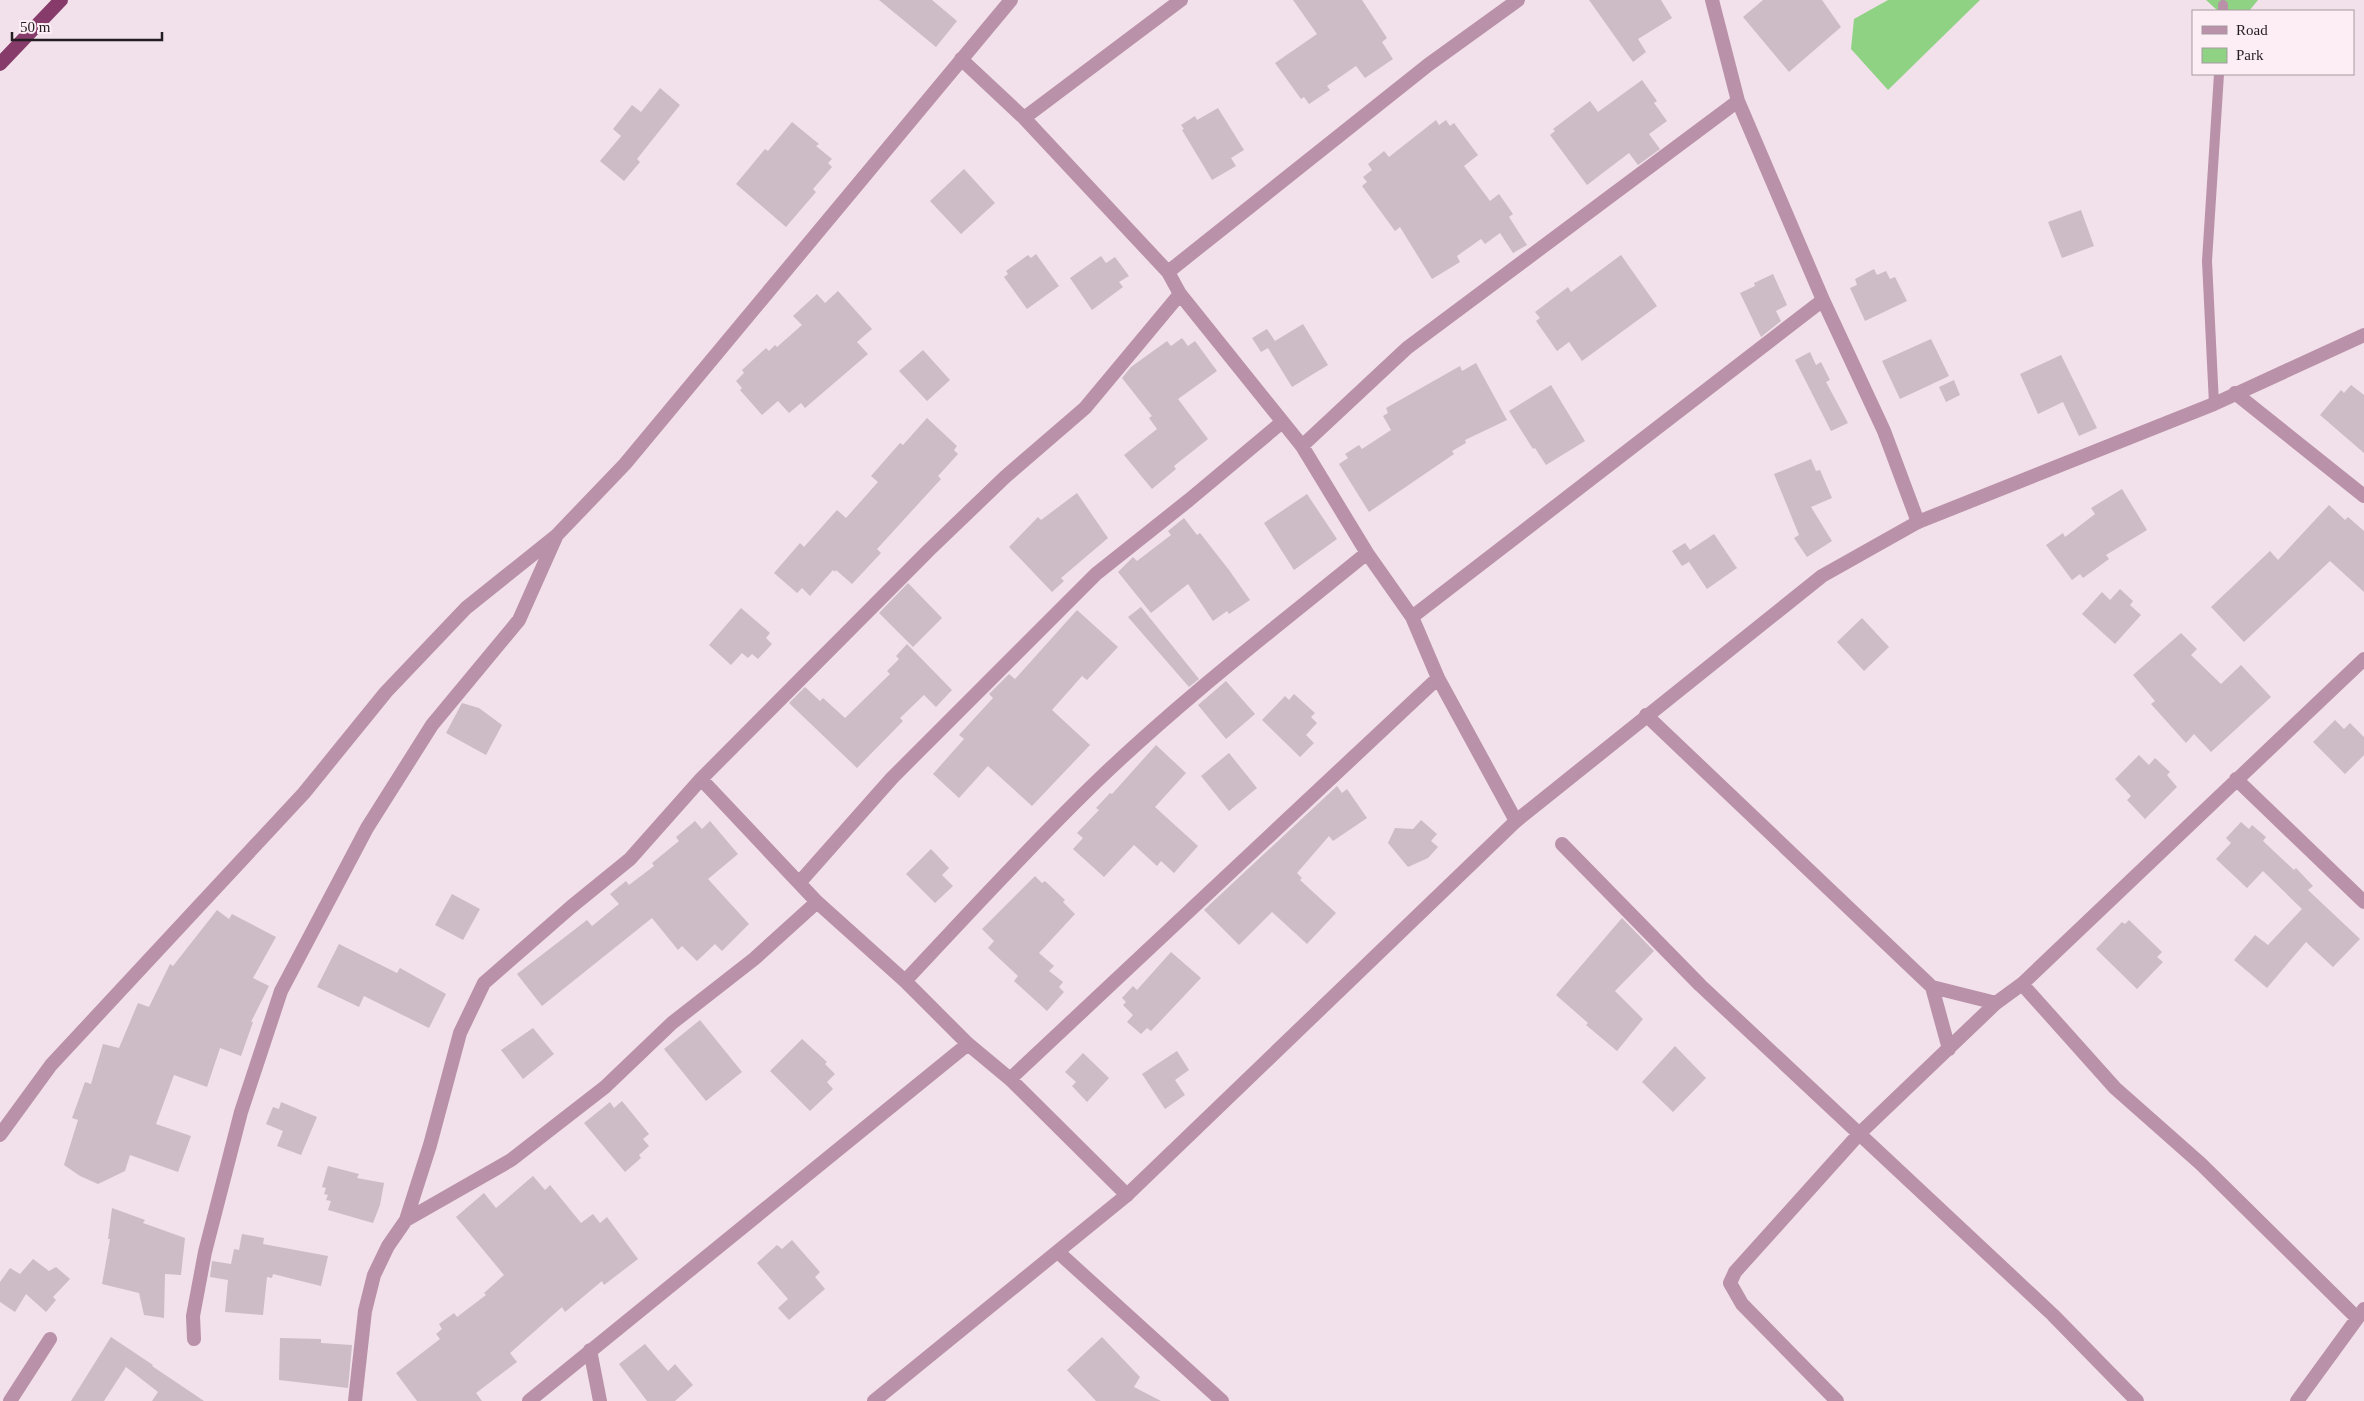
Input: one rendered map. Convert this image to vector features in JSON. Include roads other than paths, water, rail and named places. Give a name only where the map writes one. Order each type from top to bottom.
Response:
[{"type":"highway","points":[[0,64],[61,0]]},
{"type":"street","points":[[0,1135],[51,1065],[304,793],[386,692],[466,608],[556,536],[625,464],[1011,0]]},
{"type":"street","points":[[1024,118],[1181,0]]},
{"type":"street","points":[[1168,272],[1428,65],[1518,0]]},
{"type":"street","points":[[1712,0],[1738,101],[1823,300],[1884,431],[1918,522]]},
{"type":"street","points":[[961,59],[1024,118],[1168,272],[1180,294],[1281,423],[1302,446],[1367,553],[1412,617],[1438,678],[1516,821]]},
{"type":"street","points":[[1302,446],[1408,348],[1738,101]]},
{"type":"street","points":[[355,1401],[364,1311],[374,1274],[388,1246],[406,1220],[430,1145],[460,1032],[484,983],[630,859],[701,779],[929,550],[1005,477],[1085,408],[1180,294]]},
{"type":"street","points":[[1412,617],[1823,300]]},
{"type":"street","points":[[874,1401],[1127,1194],[1516,821],[1822,576],[1918,522],[2214,404],[2364,335]]},
{"type":"street","points":[[2235,394],[2364,496]]},
{"type":"street","points":[[799,883],[892,778],[1096,574],[1281,423]]},
{"type":"street","points":[[194,1339],[193,1316],[205,1252],[241,1112],[281,991],[367,828],[432,725],[518,620],[556,536]]},
{"type":"street","points":[[905,981],[1018,861],[1096,782],[1175,710],[1367,553]]},
{"type":"street","points":[[1837,1401],[1742,1304],[1730,1283],[1741,1265],[1860,1133],[1996,1003],[2022,984],[2364,659]]},
{"type":"street","points":[[1010,1079],[1438,678]]},
{"type":"street","points":[[1646,715],[1932,987],[1996,1003]]},
{"type":"street","points":[[701,779],[817,902],[905,981],[968,1044],[1010,1079],[1127,1194]]},
{"type":"street","points":[[2236,779],[2364,902]]},
{"type":"street","points":[[1562,844],[1700,985],[2053,1314],[2137,1401]]},
{"type":"street","points":[[406,1220],[510,1160],[598,1093],[672,1023],[754,959],[817,902]]},
{"type":"street","points":[[2022,984],[2115,1088],[2201,1164],[2361,1313],[2297,1401]]},
{"type":"street","points":[[1932,987],[1949,1049]]},
{"type":"street","points":[[529,1401],[968,1044]]},
{"type":"street","points":[[1058,1252],[1222,1401]]},
{"type":"street","points":[[10,1401],[50,1339]]},
{"type":"street","points":[[590,1350],[600,1401]]},
{"type":"lane","points":[[2214,404],[2207,261],[2219,75]]}]
